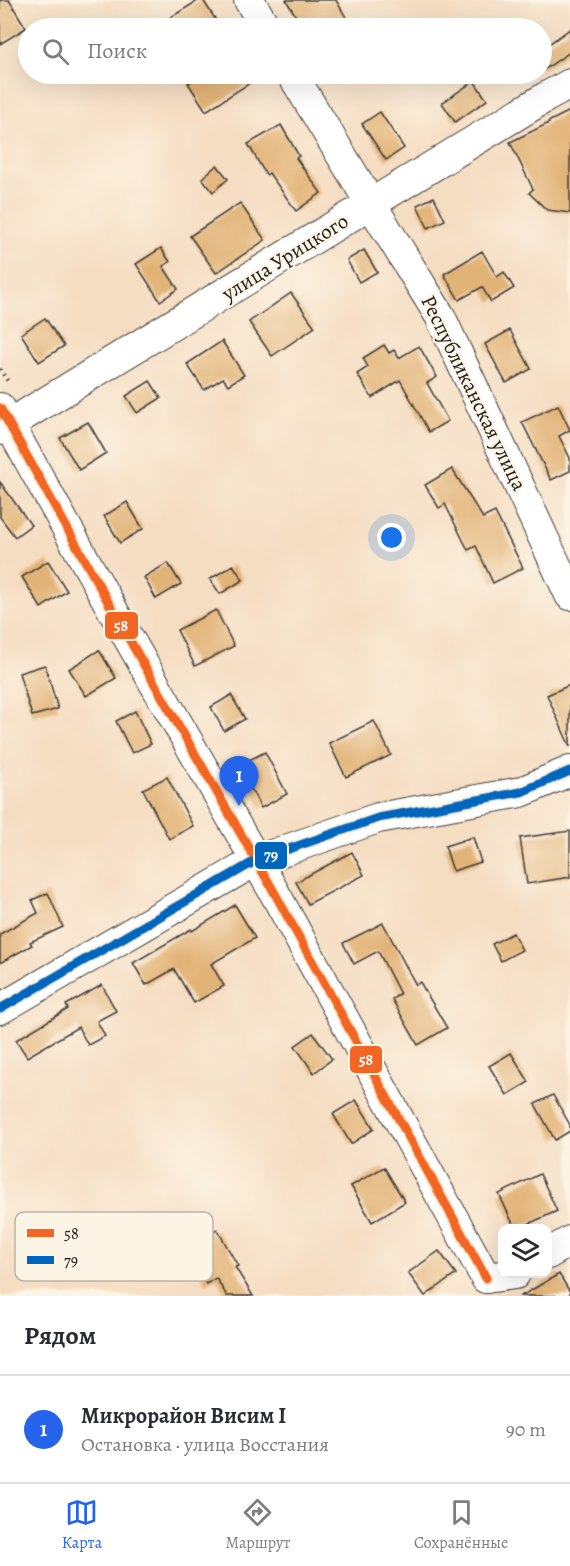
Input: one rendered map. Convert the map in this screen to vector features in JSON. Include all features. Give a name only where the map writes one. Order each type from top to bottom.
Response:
[{"type":"street","points":[[249,0],[260,18]]},
{"type":"street","name":"Республиканская улица","points":[[298,84],[440,316],[570,595]]},
{"type":"street","name":"улица Урицкого","points":[[3,421],[27,415],[570,84]]},
{"type":"street","points":[[3,421],[256,860],[480,1287],[504,1278]]},
{"type":"street","points":[[0,1009],[256,860],[378,818],[522,792],[570,771]]},
{"type":"street","points":[[552,1252],[570,1241]]},
{"type":"building","points":[[0,0],[9,0],[20,18],[18,18],[18,33],[0,44]]},
{"type":"building","points":[[199,0],[203,0],[215,18],[169,18]]},
{"type":"building","points":[[286,0],[336,0],[346,18],[297,18]]},
{"type":"building","points":[[570,29],[570,52],[552,64],[552,42]]},
{"type":"building","points":[[189,84],[248,84],[206,111]]},
{"type":"building","points":[[470,84],[476,84],[487,100],[455,122],[442,103]]},
{"type":"building","points":[[570,111],[570,213],[547,210],[529,193],[533,189],[510,142]]},
{"type":"building","points":[[380,112],[404,148],[386,160],[362,124]]},
{"type":"building","points":[[281,125],[299,156],[296,158],[321,193],[296,211],[269,173],[266,175],[248,144]]},
{"type":"building","points":[[217,165],[228,179],[213,192],[202,178]]},
{"type":"building","points":[[434,197],[445,220],[428,228],[417,205]]},
{"type":"building","points":[[240,203],[265,240],[216,273],[190,236]]},
{"type":"building","points":[[161,248],[170,262],[163,266],[178,289],[160,301],[136,264]]},
{"type":"building","points":[[364,250],[377,272],[359,282],[347,260]]},
{"type":"building","points":[[482,251],[497,277],[504,272],[514,288],[491,302],[482,287],[459,300],[444,274]]},
{"type":"building","points":[[291,293],[315,327],[272,356],[249,322]]},
{"type":"building","points":[[45,318],[64,346],[39,362],[21,334]]},
{"type":"building","points":[[510,330],[531,369],[506,383],[485,344]]},
{"type":"building","points":[[222,341],[244,375],[228,385],[223,378],[204,390],[187,364]]},
{"type":"building","points":[[384,345],[389,353],[394,350],[399,358],[419,346],[437,377],[427,383],[448,421],[429,432],[400,380],[372,398],[357,374],[368,367],[363,358]]},
{"type":"building","points":[[150,381],[161,398],[137,413],[126,396]]},
{"type":"building","points":[[558,405],[570,430],[559,436],[570,458],[570,471],[551,480],[522,422]]},
{"type":"building","points":[[88,422],[106,453],[79,470],[60,438]]},
{"type":"building","points":[[452,469],[483,518],[495,512],[523,568],[493,583],[476,546],[468,550],[445,504],[439,508],[425,485]]},
{"type":"building","points":[[0,482],[31,525],[15,537],[0,517]]},
{"type":"building","points":[[127,502],[143,529],[120,543],[104,516]]},
{"type":"building","points":[[48,561],[67,591],[41,608],[22,577]]},
{"type":"building","points":[[168,563],[181,584],[156,599],[144,577]]},
{"type":"building","points":[[233,565],[243,580],[220,594],[210,579]]},
{"type":"building","points":[[216,610],[234,646],[195,666],[177,630]]},
{"type":"building","points":[[99,650],[116,678],[86,696],[69,669]]},
{"type":"building","points":[[45,665],[58,709],[32,716],[19,673]]},
{"type":"building","points":[[570,685],[570,747],[547,695]]},
{"type":"building","points":[[231,695],[245,719],[224,731],[211,707]]},
{"type":"building","points":[[135,711],[151,744],[132,753],[116,721]]},
{"type":"building","points":[[374,721],[391,755],[346,777],[329,743]]},
{"type":"building","points":[[265,752],[287,794],[261,808],[245,777],[253,772],[247,761]]},
{"type":"building","points":[[167,777],[193,826],[169,839],[143,789]]},
{"type":"building","points":[[570,831],[570,877],[527,884],[520,838]]},
{"type":"building","points":[[473,837],[481,862],[453,871],[445,846]]},
{"type":"building","points":[[352,852],[364,875],[308,904],[296,882]]},
{"type":"building","points":[[48,893],[63,927],[30,942],[32,945],[0,963],[0,934],[38,913],[32,900]]},
{"type":"building","points":[[235,905],[255,938],[211,964],[224,986],[194,1003],[174,969],[146,985],[133,963]]},
{"type":"building","points":[[383,923],[416,985],[420,982],[447,1028],[418,1045],[392,999],[400,994],[378,951],[354,964],[343,943]]},
{"type":"building","points":[[513,933],[522,950],[501,961],[492,944]]},
{"type":"building","points":[[102,985],[116,1011],[97,1021],[105,1036],[88,1045],[78,1027],[27,1057],[16,1040],[68,1009],[66,1005]]},
{"type":"building","points":[[313,1033],[332,1059],[314,1073],[295,1046]]},
{"type":"building","points":[[511,1053],[529,1082],[507,1095],[489,1066]]},
{"type":"building","points":[[553,1095],[570,1125],[570,1131],[555,1140],[535,1104]]},
{"type":"building","points":[[356,1100],[374,1129],[351,1144],[333,1114]]},
{"type":"building","points":[[384,1167],[405,1202],[372,1222],[351,1186]]},
{"type":"building","points":[[540,1174],[557,1211],[528,1224],[513,1224],[499,1194]]},
{"type":"building","points":[[217,1229],[238,1266],[235,1267],[253,1296],[227,1296],[216,1278],[213,1280],[213,1231]]},
{"type":"building","points":[[439,1251],[456,1274],[425,1296],[408,1273]]},
{"type":"building","points":[[559,1274],[570,1296],[521,1296]]},
{"type":"transit line","name":"58","points":[[0,408],[273,890],[486,1278]]},
{"type":"transit line","name":"79","points":[[0,1009],[257,860],[378,818],[521,792],[570,771]]},
{"type":"place","name":"Микрорайон Висим I","points":[[239,806]]}]
